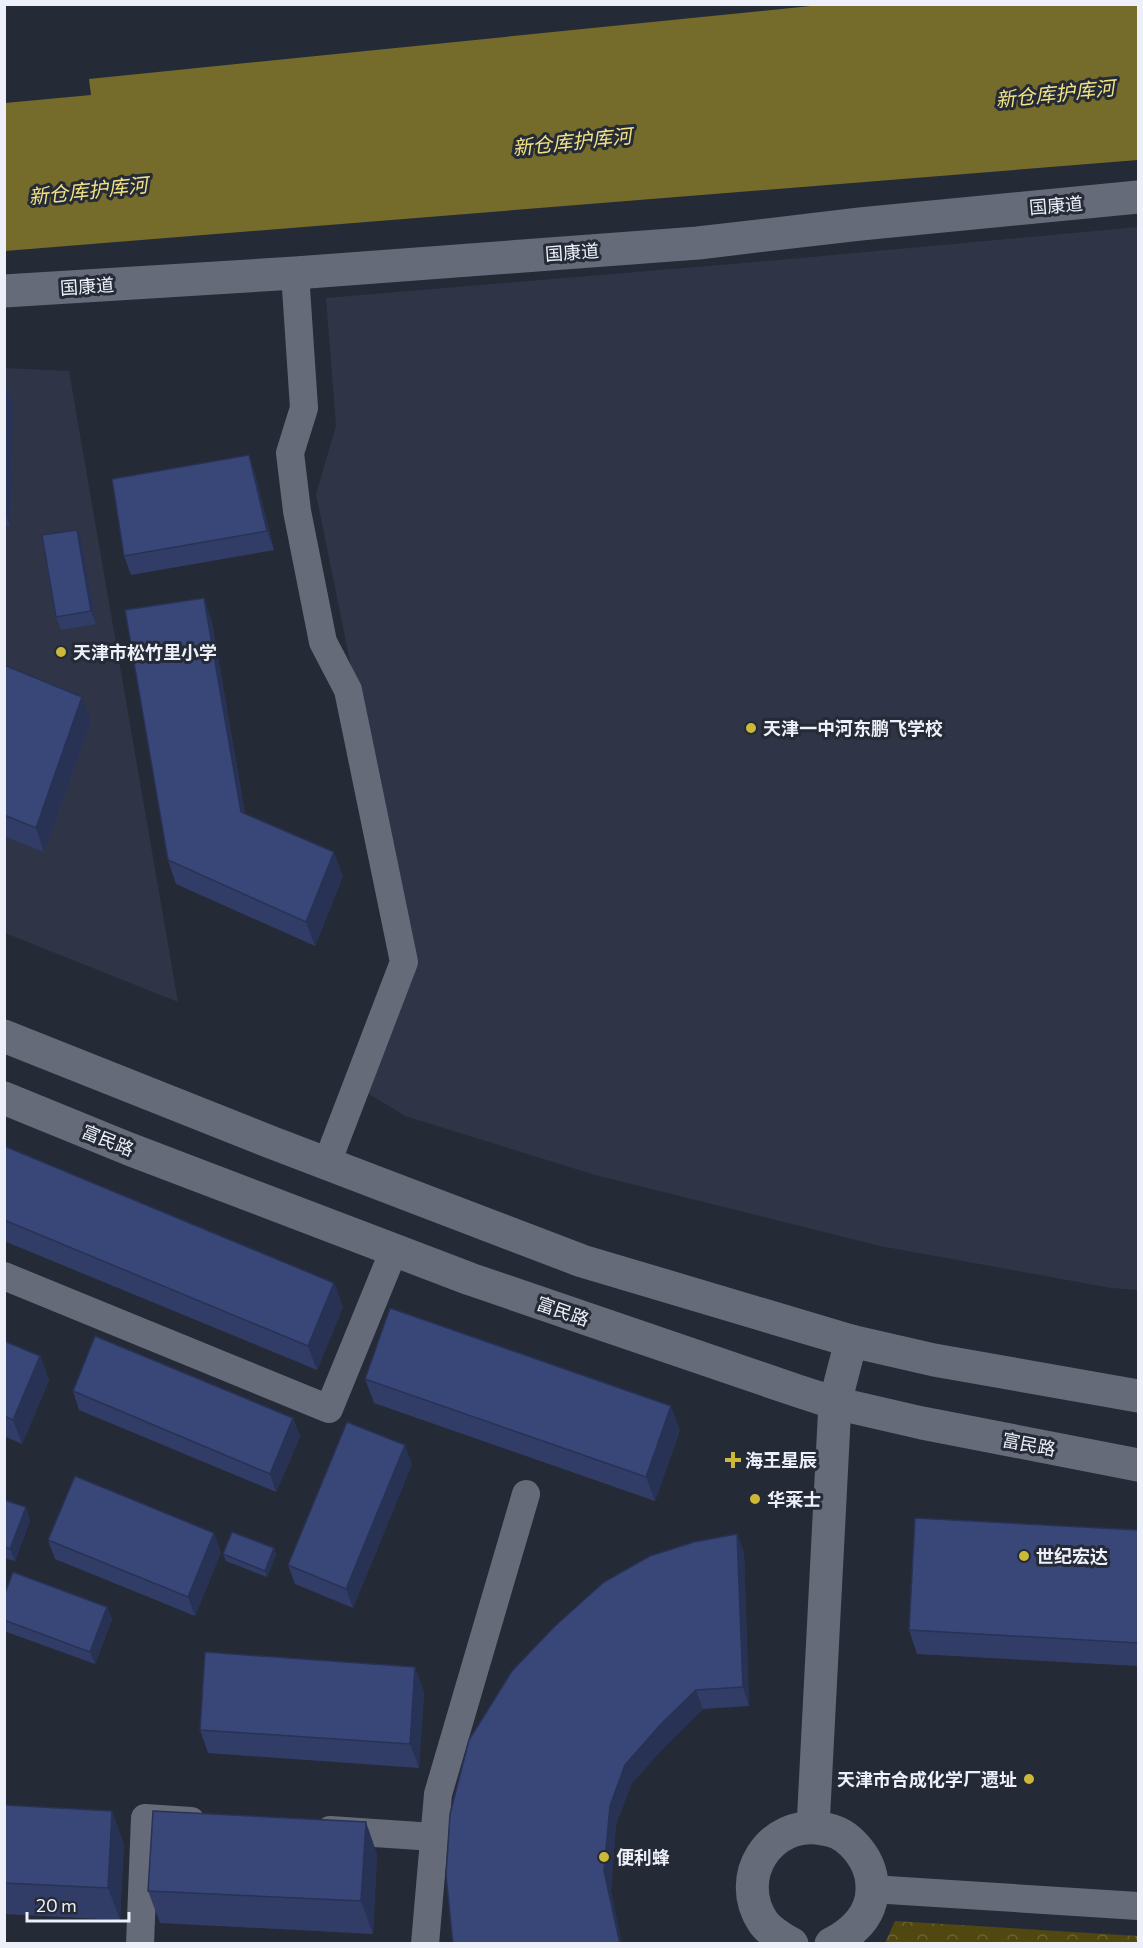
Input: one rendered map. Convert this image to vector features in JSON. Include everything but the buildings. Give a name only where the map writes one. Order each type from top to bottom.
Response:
[{"type":"main road","name":"国康道","points":[[4,291],[295,273],[698,243],[1138,197]]},
{"type":"main road","points":[[4,1036],[582,1261],[851,1341],[934,1360],[1138,1396]]},
{"type":"main road","name":"富民路","points":[[4,1098],[129,1149],[493,1287],[835,1403],[933,1425],[1138,1465]]},
{"type":"main road","points":[[813,1827],[835,1403],[851,1341]]},
{"type":"main road","points":[[792,1944],[777,1936],[764,1923],[755,1907],[752,1887],[754,1869],[763,1851],[777,1838],[794,1829],[813,1827],[831,1830],[848,1839],[861,1852],[870,1870],[872,1888],[869,1907],[860,1923],[847,1935],[831,1944]]},
{"type":"street","points":[[295,273],[304,408],[290,453],[297,512],[322,642],[348,690],[404,962],[327,1163]]},
{"type":"street","points":[[4,1276],[329,1409],[394,1250]]},
{"type":"street","points":[[425,1944],[438,1794],[526,1494]]},
{"type":"street","points":[[140,1944],[145,1818],[215,1822]]},
{"type":"street","points":[[307,1829],[434,1837]]},
{"type":"street","points":[[872,1888],[1138,1906]]},
{"type":"shaded area","name":"天津一中河东鹏飞学校","points":[[1138,227],[1138,1290],[1111,1288],[880,1246],[595,1175],[405,1116],[364,1091],[411,962],[316,494],[336,426],[326,298]]},
{"type":"shaded area","name":"天津市松竹里小学","points":[[5,368],[69,371],[178,1002],[5,933]]},
{"type":"green space","points":[[895,1921],[1138,1936],[1138,1943],[885,1943]]},
{"type":"water","name":"新仓库护库河","points":[[830,4],[1138,5],[1138,160],[5,251],[5,103],[91,95],[89,79]]},
{"type":"place","name":"天津市松竹里小学","points":[[61,652]]},
{"type":"place","name":"天津一中河东鹏飞学校","points":[[751,728]]},
{"type":"place","name":"海王星辰","points":[[733,1460]]},
{"type":"place","name":"华莱士","points":[[755,1499]]},
{"type":"place","name":"世纪宏达","points":[[1024,1556]]},
{"type":"place","name":"天津市合成化学厂遗址","points":[[1029,1779]]},
{"type":"place","name":"便利蜂","points":[[604,1857]]}]
